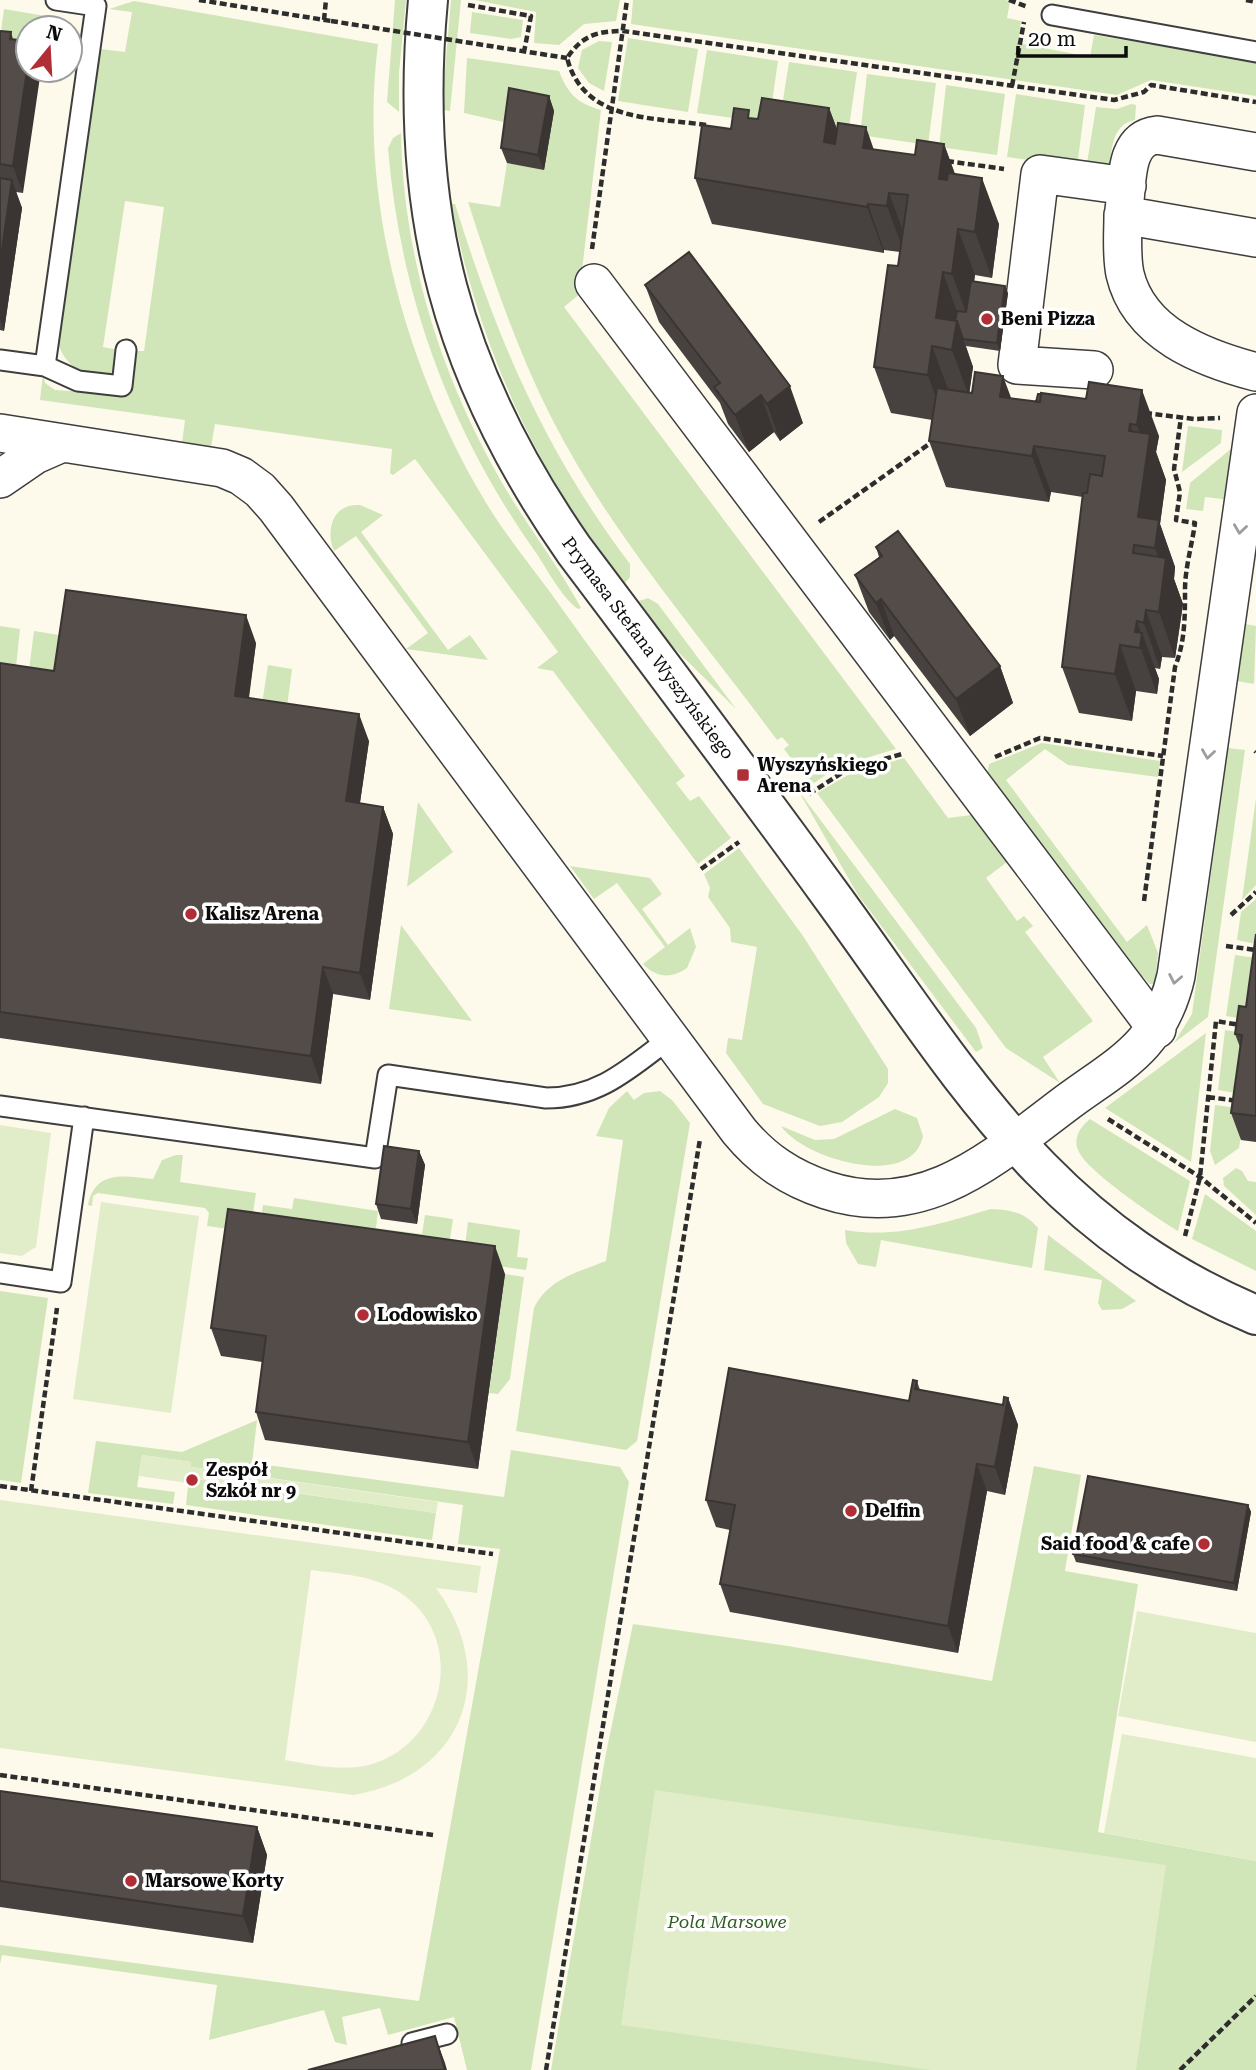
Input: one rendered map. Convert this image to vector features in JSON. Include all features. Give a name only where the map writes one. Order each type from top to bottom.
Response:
[{"type":"street","name":"Prymasa Stefana Wyszyńskiego","points":[[428,0],[423,62],[422,133],[433,230],[447,292],[465,346],[506,442],[574,550],[743,775],[960,1077],[1014,1144],[1068,1198],[1140,1255],[1181,1280],[1256,1315]]},
{"type":"street","points":[[1256,152],[1157,135],[1146,136],[1132,150],[1125,200],[1125,275],[1141,309],[1166,334],[1201,355],[1256,372]]},
{"type":"street","points":[[1094,370],[1017,365],[1041,174],[1256,238]]},
{"type":"street","points":[[594,284],[1157,1029]]},
{"type":"street","points":[[0,433],[200,463],[241,476],[260,490],[758,1153],[780,1170],[809,1185],[868,1200],[895,1199],[951,1182],[982,1166],[1132,1054],[1157,1029],[1170,1002],[1176,976],[1255,417]]},
{"type":"street","points":[[0,479],[35,455],[60,444]]},
{"type":"lane","points":[[45,366],[96,6],[55,0]]},
{"type":"lane","points":[[1052,15],[1256,52]]},
{"type":"lane","points":[[0,360],[45,366],[78,381],[122,386],[127,350]]},
{"type":"lane","points":[[0,1106],[375,1158],[388,1075],[546,1098],[566,1098],[586,1094],[604,1085],[670,1038]]},
{"type":"lane","points":[[0,1273],[61,1282],[84,1117]]},
{"type":"lane","points":[[393,2048],[447,2034]]},
{"type":"path","points":[[199,0],[567,58]]},
{"type":"path","points":[[324,20],[326,0]]},
{"type":"path","points":[[594,284],[592,245],[628,0]]},
{"type":"path","points":[[1012,86],[1028,0]]},
{"type":"path","points":[[1246,0],[1256,2]]},
{"type":"path","points":[[467,5],[531,16],[524,52]]},
{"type":"path","points":[[567,58],[578,43],[591,34],[623,31],[1114,100],[1144,92],[1151,85],[1256,102]]},
{"type":"path","points":[[567,58],[579,86],[611,111],[718,127]]},
{"type":"path","points":[[933,159],[1041,174]]},
{"type":"path","points":[[1143,412],[1181,417],[1255,417]]},
{"type":"path","points":[[1144,901],[1175,667],[1180,654],[1186,608],[1185,589],[1195,523],[1176,520],[1180,492],[1174,469],[1181,417]]},
{"type":"path","points":[[811,527],[934,441]]},
{"type":"path","points":[[986,760],[1040,738],[1164,756]]},
{"type":"path","points":[[809,794],[848,769],[885,757],[943,746]]},
{"type":"path","points":[[701,869],[738,842]]},
{"type":"path","points":[[1231,915],[1256,892]]},
{"type":"path","points":[[1226,946],[1256,950]]},
{"type":"path","points":[[1183,1244],[1199,1177],[1216,1021],[1242,1025]]},
{"type":"path","points":[[546,2070],[708,1089]]},
{"type":"path","points":[[1208,1097],[1246,1102]]},
{"type":"path","points":[[1111,1121],[1199,1177],[1256,1223]]},
{"type":"path","points":[[32,1491],[61,1282]]},
{"type":"path","points":[[0,1486],[493,1554]]},
{"type":"path","points":[[0,1775],[433,1835]]},
{"type":"path","points":[[1180,2070],[1256,1996]]},
{"type":"green space","points":[[395,0],[406,0],[399,73],[399,112],[387,102]]},
{"type":"green space","points":[[451,0],[461,0],[450,111],[444,110],[443,94]]},
{"type":"green space","points":[[475,0],[620,0],[616,21],[584,24],[559,45],[534,43],[536,12]]},
{"type":"green space","points":[[633,0],[1005,0],[1010,1],[1007,18],[1021,21],[1018,43],[1090,57],[1094,35],[1256,62],[1256,96],[1151,80],[1117,95],[631,24]]},
{"type":"green space","points":[[134,1],[378,44],[374,102],[375,162],[382,221],[394,281],[432,396],[457,450],[500,524],[685,776],[676,783],[690,801],[699,796],[731,838],[698,864],[553,671],[537,668],[558,652],[415,459],[393,475],[390,473],[392,449],[215,424],[211,447],[182,444],[185,420],[40,400],[43,374],[45,383],[55,390],[130,395],[136,351],[144,351],[164,207],[125,201],[103,347],[119,350],[115,373],[96,376],[78,370],[64,356],[57,338],[101,49],[125,52],[132,12],[109,9]]},
{"type":"green space","points":[[4,9],[33,14],[14,14],[14,42],[0,39]]},
{"type":"green space","points":[[472,12],[523,20],[521,37],[511,39],[470,33]]},
{"type":"green space","points":[[628,38],[698,49],[688,112],[618,101]]},
{"type":"green space","points":[[599,41],[612,42],[604,91],[589,83],[578,68],[582,50]]},
{"type":"green space","points":[[707,50],[778,61],[769,123],[697,113]]},
{"type":"green space","points":[[467,58],[559,71],[574,96],[601,110],[582,270],[588,287],[564,307],[896,749],[839,766],[811,785],[784,749],[789,745],[782,737],[777,740],[658,584],[601,503],[552,419],[527,366],[468,202],[500,207],[507,163],[544,169],[512,124],[464,113]]},
{"type":"green space","points":[[789,62],[857,72],[848,134],[779,125]]},
{"type":"green space","points":[[867,74],[936,83],[928,145],[860,135]]},
{"type":"green space","points":[[946,85],[1005,94],[997,155],[939,147]]},
{"type":"green space","points":[[1016,94],[1085,105],[1077,167],[1007,157]]},
{"type":"green space","points":[[1136,105],[1135,120],[1121,127],[1117,133],[1109,172],[1086,169],[1096,107],[1117,109]]},
{"type":"green space","points":[[401,133],[409,227],[431,319],[446,364],[484,450],[581,608],[578,609],[571,603],[560,589],[504,504],[477,457],[434,359],[417,308],[394,203],[388,148],[393,138]]},
{"type":"green space","points":[[451,204],[455,204],[488,301],[526,392],[572,479],[630,564],[630,577],[625,583],[563,496],[514,404],[477,307]]},
{"type":"green space","points":[[1188,426],[1222,430],[1221,443],[1182,472]]},
{"type":"green space","points":[[1232,448],[1231,500],[1205,497],[1203,511],[1186,509],[1190,483]]},
{"type":"green space","points":[[360,505],[383,515],[361,532],[448,650],[470,635],[488,660],[406,649],[428,633],[356,536],[334,551],[331,543],[331,527],[338,513],[343,508]]},
{"type":"green space","points":[[648,598],[658,604],[736,709],[670,644],[639,601]]},
{"type":"green space","points":[[1246,624],[1256,626],[1254,684],[1237,681]]},
{"type":"green space","points":[[0,626],[20,629],[15,676],[0,673]]},
{"type":"green space","points":[[34,631],[59,635],[53,681],[28,677]]},
{"type":"green space","points":[[268,665],[292,669],[286,714],[261,710]]},
{"type":"green space","points":[[1042,743],[1160,761],[1158,777],[1068,765],[1045,749],[1006,780],[1127,942],[1147,925],[1158,953],[1155,984],[1150,984],[1138,972],[987,774],[989,764]]},
{"type":"green space","points":[[1228,748],[1245,750],[1208,1017],[1174,1043],[1192,1014]]},
{"type":"green space","points":[[904,758],[948,818],[979,814],[1011,859],[986,878],[1017,921],[1024,916],[1033,926],[1025,932],[1093,1021],[1043,1057],[1060,1083],[1006,1048],[817,793],[848,775]]},
{"type":"green space","points":[[798,790],[976,1028],[983,1048],[976,1052],[858,895]]},
{"type":"green space","points":[[1256,798],[1256,885],[1242,900]]},
{"type":"green space","points":[[418,802],[453,852],[407,887]]},
{"type":"green space","points":[[739,848],[803,936],[888,1069],[888,1083],[879,1097],[842,1122],[820,1126],[763,1104],[726,1053],[728,1038],[742,1040],[757,947],[731,942],[730,928],[708,897],[710,888],[704,874]]},
{"type":"green space","points":[[570,866],[650,878],[662,894],[642,909],[668,945],[690,928],[696,947],[687,968],[670,975],[648,969],[643,964],[665,947],[617,883],[594,899]]},
{"type":"green space","points":[[1256,899],[1256,944],[1237,940],[1241,912]]},
{"type":"green space","points":[[401,925],[472,1021],[389,1009]]},
{"type":"green space","points":[[1235,955],[1256,958],[1256,1021],[1226,1016]]},
{"type":"green space","points":[[1225,1030],[1249,1034],[1247,1095],[1218,1090]]},
{"type":"green space","points":[[1206,1033],[1191,1162],[1105,1108]]},
{"type":"green space","points":[[627,1091],[634,1100],[644,1093],[660,1091],[672,1100],[690,1123],[637,1441],[626,1450],[516,1431],[534,1308],[547,1290],[556,1283],[606,1261],[623,1140],[596,1136],[609,1108]]},
{"type":"green space","points":[[1215,1105],[1245,1109],[1239,1148],[1215,1165],[1210,1151]]},
{"type":"green space","points":[[895,1109],[917,1118],[923,1136],[915,1153],[899,1162],[879,1166],[833,1158],[793,1138],[781,1126],[815,1140],[834,1139]]},
{"type":"green space","points":[[1090,1119],[1190,1181],[1178,1231],[1124,1194],[1085,1161],[1076,1142],[1080,1130]]},
{"type":"green space","points":[[0,1125],[51,1133],[36,1247],[22,1256],[0,1253]]},
{"type":"green space","points":[[183,1155],[180,1182],[256,1193],[250,1232],[207,1226],[209,1213],[205,1208],[98,1193],[93,1196],[92,1206],[88,1205],[97,1185],[104,1180],[122,1176],[153,1179],[162,1160]]},
{"type":"green space","points":[[1236,1168],[1242,1171],[1248,1181],[1256,1182],[1256,1215],[1224,1186],[1223,1178]]},
{"type":"green space","points":[[1205,1194],[1256,1231],[1256,1271],[1192,1239]]},
{"type":"green space","points":[[294,1198],[378,1211],[376,1228],[422,1234],[425,1215],[453,1219],[447,1259],[259,1233],[263,1205],[292,1209]]},
{"type":"green space","points":[[101,1202],[199,1216],[171,1413],[73,1399]]},
{"type":"green space","points":[[991,1209],[1017,1213],[1028,1218],[1038,1228],[1032,1268],[881,1240],[876,1267],[858,1264],[846,1243],[845,1230],[901,1231]]},
{"type":"green space","points":[[468,1222],[520,1230],[517,1257],[528,1258],[526,1270],[463,1261]]},
{"type":"green space","points":[[1048,1235],[1136,1301],[1122,1309],[1102,1310],[1098,1303],[1102,1280],[1044,1270]]},
{"type":"green space","points":[[505,1274],[524,1277],[510,1379],[498,1394],[489,1393]]},
{"type":"green space","points":[[0,1291],[48,1298],[21,1483],[0,1480]]},
{"type":"green space","points":[[257,1420],[252,1463],[504,1497],[511,1450],[620,1467],[629,1482],[531,2070],[467,2070],[454,2017],[388,2035],[380,2008],[342,2017],[347,2045],[335,2042],[324,2010],[209,2040],[217,1985],[2,1955],[0,1964],[0,1945],[419,2001],[500,1549],[458,1544],[463,1505],[191,1467],[191,1462],[142,1455],[137,1487],[175,1492],[173,1504],[88,1493],[96,1441],[182,1452]]},
{"type":"green space","points":[[142,1455],[191,1462],[191,1467],[438,1502],[436,1513],[190,1478],[188,1483],[139,1476]]},
{"type":"green space","name":"Pola Marsowe","points":[[1034,1466],[1081,1475],[1065,1571],[1138,1584],[1098,1832],[1256,1861],[1256,2070],[551,2070],[606,1753],[633,1624],[788,1646],[992,1681]]},
{"type":"green space","points":[[189,1478],[436,1513],[432,1540],[186,1505]]},
{"type":"green space","points":[[0,1500],[481,1566],[477,1593],[436,1588],[456,1621],[466,1655],[467,1687],[460,1718],[445,1745],[422,1767],[391,1785],[353,1795],[0,1748]],"holes":[[[311,1570],[345,1574],[389,1586],[420,1611],[434,1633],[440,1659],[439,1685],[432,1710],[419,1732],[399,1751],[375,1763],[330,1767],[285,1760]]]},
{"type":"green space","points":[[1137,1611],[1256,1633],[1256,1742],[1118,1716]]},
{"type":"green space","points":[[1122,1734],[1256,1758],[1256,1861],[1104,1833]]},
{"type":"green space","name":"Pola Marsowe","points":[[655,1790],[1166,1865],[1136,2070],[931,2070],[621,2025]]},
{"type":"building","points":[[0,31],[11,32],[10,39],[14,39],[14,84],[25,84],[13,166],[0,164]]},
{"type":"building","points":[[509,88],[549,96],[538,155],[501,148]]},
{"type":"building","points":[[762,98],[829,108],[824,142],[835,144],[838,123],[866,127],[863,148],[915,155],[917,140],[944,144],[939,179],[947,180],[948,173],[982,178],[975,232],[958,229],[952,274],[943,272],[936,318],[957,321],[952,350],[932,346],[928,375],[874,367],[888,265],[898,266],[908,195],[889,193],[887,206],[868,204],[867,207],[695,178],[702,125],[731,129],[734,108],[749,110],[748,118],[758,119]]},
{"type":"building","points":[[0,178],[12,180],[0,263]]},
{"type":"building","points":[[689,252],[790,386],[767,404],[761,395],[735,415],[714,387],[720,383],[645,285]]},
{"type":"building","name":"Beni Pizza","points":[[971,281],[1005,286],[997,343],[963,339],[955,321],[957,311],[966,312]]},
{"type":"building","points":[[975,372],[1003,376],[1000,397],[1040,402],[1041,393],[1086,399],[1089,382],[1142,390],[1137,425],[1130,424],[1129,431],[1150,434],[1138,517],[1159,520],[1155,548],[1134,545],[1133,553],[1166,558],[1159,612],[1146,610],[1144,623],[1137,621],[1135,632],[1142,633],[1140,648],[1120,645],[1115,674],[1062,667],[1083,493],[1087,493],[1090,474],[1102,476],[1105,456],[1034,446],[1032,456],[929,441],[937,388],[972,393]]},
{"type":"building","points":[[898,531],[1000,666],[956,699],[881,599],[876,603],[855,575],[882,556],[876,547]]},
{"type":"building","name":"Kalisz Arena","points":[[66,590],[246,615],[235,696],[359,714],[346,801],[383,807],[360,973],[323,967],[311,1056],[0,1012],[0,663],[54,671]]},
{"type":"building","points":[[1256,934],[1256,1116],[1231,1113],[1242,1035],[1235,1034],[1239,1006],[1246,1007]]},
{"type":"building","points":[[384,1146],[419,1151],[411,1209],[376,1204]]},
{"type":"building","name":"Lodowisko","points":[[228,1209],[495,1246],[468,1442],[256,1412],[266,1336],[211,1328]]},
{"type":"building","name":"Delfin","points":[[729,1368],[909,1401],[913,1380],[917,1381],[915,1389],[1003,1405],[1004,1397],[1008,1398],[995,1467],[977,1464],[948,1626],[720,1584],[735,1505],[706,1500]]},
{"type":"building","points":[[1088,1476],[1248,1505],[1234,1583],[1073,1554]]},
{"type":"building","name":"Marsowe Korty","points":[[0,1791],[257,1827],[243,1916],[0,1881]]},
{"type":"building","points":[[435,2036],[445,2070],[308,2070]]},
{"type":"place","name":"Beni Pizza","points":[[987,319]]},
{"type":"place","name":"Wyszyńskiego Arena","points":[[743,775]]},
{"type":"place","name":"Kalisz Arena","points":[[191,914]]},
{"type":"place","name":"Lodowisko","points":[[363,1315]]},
{"type":"place","name":"Zespół Szkół nr 9","points":[[192,1480]]},
{"type":"place","name":"Delfin","points":[[851,1511]]},
{"type":"place","name":"Said food & cafe","points":[[1204,1544]]},
{"type":"place","name":"Marsowe Korty","points":[[131,1881]]}]
